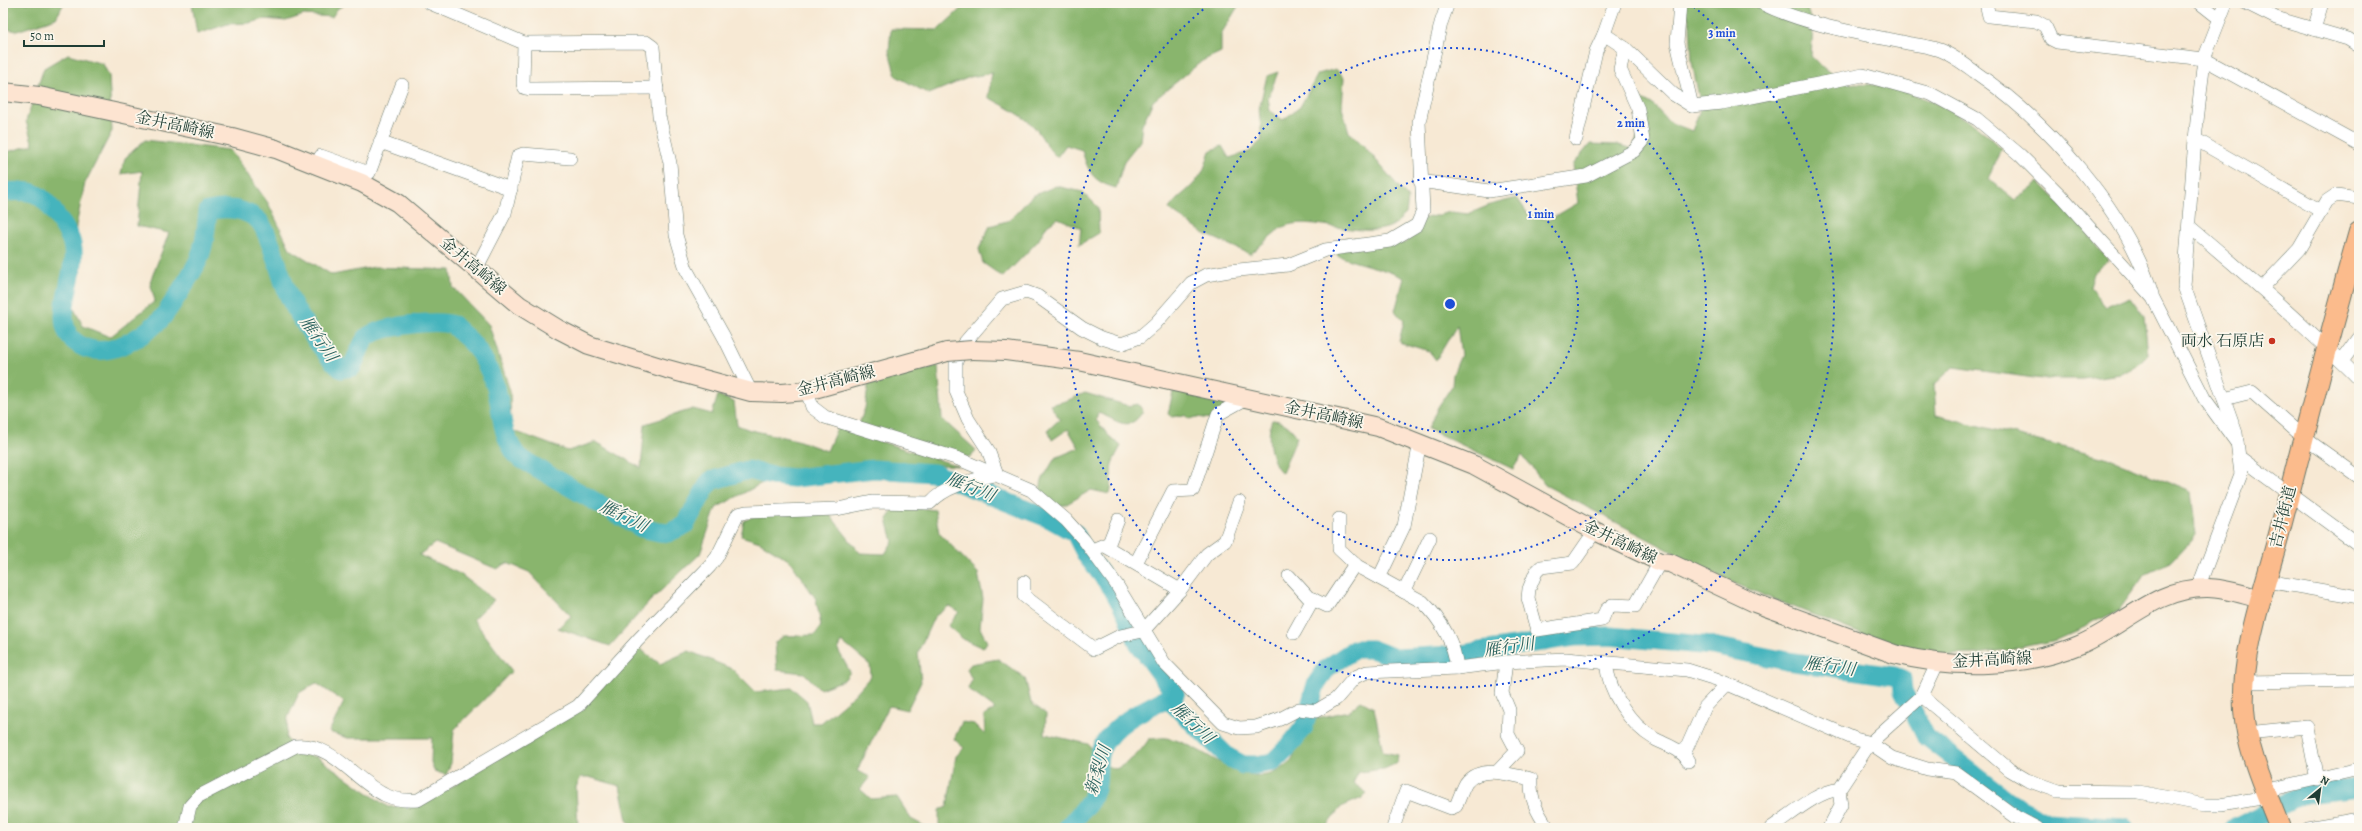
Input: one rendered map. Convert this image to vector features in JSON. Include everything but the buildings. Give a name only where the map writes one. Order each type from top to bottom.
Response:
[{"type":"main road","name":"金井高崎線","points":[[3,92],[39,96],[232,137],[276,149],[317,164],[362,183],[398,203],[519,305],[589,345],[667,370],[751,392],[782,393],[806,391],[947,352],[972,350],[1013,352],[1079,361],[1378,427],[1420,442],[1474,465],[1595,531],[1660,562],[1670,563],[1755,603],[1886,651],[1916,660],[1976,664],[2041,657],[2079,644],[2164,595],[2198,588],[2224,590],[2264,590]]},
{"type":"main road","name":"吉井街道","points":[[2280,828],[2254,762],[2247,733],[2244,709],[2251,643],[2326,347],[2359,232]]},
{"type":"street","points":[[430,3],[524,43],[646,42],[653,47],[659,116],[670,162],[672,202],[678,242],[686,269],[724,337],[751,392]]},
{"type":"street","points":[[997,474],[988,450],[968,420],[956,391],[956,362],[961,346],[1002,299],[1026,292],[1038,296],[1082,328],[1102,338],[1121,344],[1140,337],[1155,324],[1191,283],[1206,276],[1229,270],[1288,265],[1325,250],[1390,240],[1418,225],[1423,211],[1420,181],[1419,122],[1441,23],[1448,3]]},
{"type":"street","points":[[1576,139],[1596,51],[1615,3]]},
{"type":"street","points":[[1680,3],[1677,43],[1692,106]]},
{"type":"street","points":[[1761,3],[1774,10],[1823,24],[1937,49],[1996,86],[2056,143],[2083,172],[2132,246],[2144,271],[2153,298],[2204,398],[2237,444]]},
{"type":"street","points":[[1986,3],[1989,16],[2036,21],[2044,26],[2050,39],[2057,42],[2204,59],[2359,144]]},
{"type":"street","points":[[2200,3],[2219,18]]},
{"type":"street","points":[[2198,588],[2241,474],[2236,433],[2184,286],[2190,227],[2195,139],[2204,59],[2226,3]]},
{"type":"street","points":[[2246,3],[2276,18],[2348,40],[2359,46]]},
{"type":"street","points":[[2314,29],[2322,3]]},
{"type":"street","points":[[1604,34],[1625,48],[1672,94],[1692,106],[1722,103],[1863,75],[1931,94],[1977,119],[2020,155],[2060,194],[2153,298]]},
{"type":"street","points":[[524,43],[523,84],[525,88],[657,88]]},
{"type":"street","points":[[1420,181],[1489,191],[1586,176],[1634,151],[1643,140],[1638,109],[1620,69],[1625,48]]},
{"type":"street","points":[[317,164],[322,156],[369,173],[402,85]]},
{"type":"street","points":[[2195,139],[2321,211]]},
{"type":"street","points":[[380,142],[511,189]]},
{"type":"street","points":[[476,269],[505,213],[516,159],[518,156],[523,154],[570,158]]},
{"type":"street","points":[[2263,287],[2299,250],[2327,201],[2336,195],[2359,198]]},
{"type":"street","points":[[2190,227],[2263,287],[2326,347],[2342,360],[2359,379]]},
{"type":"street","points":[[2342,360],[2359,338]]},
{"type":"street","points":[[806,391],[812,407],[825,418],[958,458],[1031,490],[1066,520],[1091,550],[1116,584],[1138,632],[1164,663],[1212,714],[1223,723],[1239,728],[1256,728],[1280,720],[1299,709],[1316,711],[1336,700],[1355,677],[1367,672],[1457,668],[1506,662],[1566,659],[1687,670],[1727,684],[1855,739],[1870,743],[1892,758],[1927,769],[1956,773],[2016,817],[2037,828]]},
{"type":"street","points":[[2224,399],[2252,392],[2303,436],[2359,477]]},
{"type":"street","points":[[1136,563],[1172,491],[1193,490],[1218,414],[1247,398]]},
{"type":"street","points":[[1379,578],[1404,526],[1420,442]]},
{"type":"street","points":[[2239,457],[2359,545]]},
{"type":"street","points":[[185,828],[190,806],[198,796],[296,746],[304,746],[326,752],[384,795],[404,801],[418,800],[578,706],[638,640],[718,557],[738,514],[746,512],[837,509],[872,502],[930,503],[938,495],[968,482],[997,474]]},
{"type":"street","points":[[1024,582],[1024,596],[1094,649],[1120,636],[1138,632],[1180,590],[1208,554],[1225,541],[1239,502]]},
{"type":"street","points":[[1339,519],[1339,549],[1355,564],[1423,602],[1447,633],[1455,652],[1457,668]]},
{"type":"street","points":[[1091,550],[1104,546],[1112,538],[1118,520]]},
{"type":"street","points":[[1595,531],[1573,563],[1541,567],[1536,572],[1529,589],[1528,598],[1537,630],[1602,620],[1606,610],[1612,605],[1635,606],[1639,602],[1660,562]]},
{"type":"street","points":[[1404,592],[1430,538]]},
{"type":"street","points":[[1104,546],[1136,563],[1180,590]]},
{"type":"street","points":[[1289,576],[1313,599],[1326,606],[1355,564]]},
{"type":"street","points":[[2264,590],[2359,597]]},
{"type":"street","points":[[1294,633],[1313,599]]},
{"type":"street","points":[[1497,772],[1517,751],[1508,734],[1509,710],[1502,694],[1506,662]]},
{"type":"street","points":[[1829,828],[1841,805],[1839,790],[1870,743],[1920,699],[1938,662]]},
{"type":"street","points":[[1606,663],[1610,684],[1628,715],[1653,738],[1686,758],[1705,707],[1727,684]]},
{"type":"street","points":[[2246,682],[2359,680]]},
{"type":"street","points":[[1920,699],[2010,770],[2027,780],[2058,791],[2139,792],[2205,805],[2221,805],[2267,797],[2359,768]]},
{"type":"street","points":[[2247,733],[2307,726],[2317,780]]},
{"type":"street","points":[[1393,828],[1406,791],[1451,808],[1456,806],[1466,784],[1475,775],[1497,772],[1531,779],[1530,794],[1537,812],[1548,828]]},
{"type":"street","points":[[1771,828],[1819,796],[1832,789],[1839,790]]},
{"type":"street","points":[[2307,828],[2359,819]]},
{"type":"green space","points":[[3,3],[64,3],[56,18],[17,31],[3,28]]},
{"type":"green space","points":[[192,3],[347,3],[337,9],[332,17],[304,15],[286,21],[265,19],[249,23],[228,24],[197,34]]},
{"type":"green space","points":[[967,3],[1240,3],[1221,34],[1221,52],[1202,61],[1153,101],[1142,125],[1140,141],[1124,161],[1116,188],[1102,183],[1093,175],[1089,170],[1082,150],[1066,145],[1057,157],[1049,149],[1038,131],[1030,123],[1015,112],[988,97],[992,73],[970,77],[929,94],[896,76],[889,51],[891,29],[938,30]]},
{"type":"green space","points":[[1684,3],[1805,3],[1813,27],[1811,56],[1825,69],[1836,77],[1848,82],[1892,88],[1926,99],[1960,115],[1975,125],[2001,148],[1989,179],[2015,200],[2039,182],[2083,227],[2108,260],[2093,273],[2089,287],[2106,307],[2130,297],[2144,316],[2148,355],[2140,363],[2122,374],[2082,379],[2042,379],[1953,367],[1934,385],[1936,415],[2113,460],[2191,492],[2196,535],[2172,561],[2146,573],[2119,610],[2056,640],[2023,647],[1978,654],[1940,655],[1899,649],[1726,580],[1545,485],[1522,455],[1513,469],[1428,429],[1438,407],[1452,386],[1453,374],[1461,355],[1457,325],[1436,360],[1429,351],[1399,342],[1404,321],[1395,311],[1404,278],[1337,255],[1336,250],[1405,243],[1418,232],[1422,219],[1451,212],[1468,214],[1490,205],[1517,198],[1528,214],[1549,220],[1578,203],[1573,165],[1590,144],[1618,145],[1633,149],[1643,122],[1637,96],[1652,104],[1669,122],[1692,131],[1701,107],[1692,62],[1690,25]]},
{"type":"green space","points":[[68,54],[103,64],[109,76],[112,131],[85,183],[76,226],[72,305],[83,326],[110,337],[155,301],[150,282],[169,233],[137,226],[142,171],[121,174],[125,158],[145,140],[230,150],[268,203],[290,249],[332,275],[375,267],[451,270],[453,287],[489,325],[510,391],[511,430],[568,451],[596,442],[641,468],[645,424],[693,409],[712,414],[718,395],[734,402],[737,425],[750,430],[797,440],[827,451],[837,428],[959,466],[902,463],[849,463],[786,470],[716,508],[700,554],[650,601],[610,646],[558,628],[571,616],[529,572],[507,563],[497,569],[435,543],[419,555],[460,574],[494,600],[473,619],[512,671],[454,730],[451,763],[446,775],[434,771],[431,762],[432,738],[348,738],[329,732],[344,702],[316,683],[299,693],[288,717],[286,738],[298,754],[317,757],[388,807],[421,805],[582,708],[639,648],[660,664],[689,651],[732,669],[755,692],[792,688],[807,701],[812,723],[821,723],[855,694],[871,676],[870,665],[842,642],[838,650],[850,672],[844,680],[820,689],[804,673],[777,670],[775,642],[784,636],[815,635],[821,626],[816,599],[790,561],[760,542],[741,536],[744,521],[760,513],[830,515],[860,553],[885,554],[893,541],[887,519],[897,505],[935,510],[939,533],[978,573],[983,599],[980,628],[987,642],[983,648],[963,639],[948,626],[959,612],[949,606],[934,617],[918,652],[921,682],[907,710],[889,706],[857,771],[870,777],[860,789],[871,799],[897,797],[911,819],[928,828],[633,828],[627,820],[620,786],[589,777],[581,777],[576,787],[578,828],[3,828],[3,153],[33,145],[26,121],[44,68]]},
{"type":"green space","points":[[1336,69],[1344,77],[1342,108],[1349,132],[1364,146],[1408,198],[1406,214],[1396,223],[1380,230],[1351,229],[1306,223],[1294,224],[1280,229],[1250,254],[1203,233],[1169,209],[1176,200],[1196,182],[1204,168],[1210,151],[1222,146],[1229,158],[1249,152],[1262,140],[1259,109],[1267,76],[1278,72],[1268,98],[1270,111],[1283,120],[1300,107],[1318,74]]},
{"type":"green space","points":[[1056,186],[1083,192],[1098,207],[1099,233],[1079,245],[1081,228],[1058,218],[1047,225],[1038,241],[1003,277],[983,263],[979,249],[990,226],[1010,220],[1032,196]]},
{"type":"green space","points":[[938,366],[942,419],[976,450],[970,458],[859,424],[865,408],[869,380]]},
{"type":"green space","points":[[1173,392],[1181,392],[1234,405],[1211,419],[1197,417],[1190,419],[1184,415],[1172,417],[1168,414]]},
{"type":"green space","points":[[1085,393],[1129,406],[1138,404],[1143,411],[1138,418],[1127,424],[1098,413],[1096,420],[1109,436],[1121,446],[1112,464],[1110,494],[1091,490],[1065,505],[1055,506],[1040,490],[1042,480],[1055,458],[1079,448],[1068,429],[1052,440],[1048,430],[1060,419],[1050,405],[1066,401]]},
{"type":"green space","points":[[1272,420],[1280,421],[1287,425],[1297,437],[1282,473],[1272,456],[1270,448],[1269,433]]},
{"type":"green space","points":[[998,659],[1025,678],[1031,703],[1046,714],[1045,734],[1088,744],[1106,766],[1116,769],[1135,756],[1149,739],[1165,738],[1182,742],[1228,767],[1244,773],[1260,776],[1275,772],[1290,762],[1297,748],[1317,718],[1349,711],[1361,701],[1374,708],[1383,752],[1398,755],[1397,763],[1384,769],[1359,772],[1353,783],[1367,793],[1362,798],[1341,807],[1325,828],[939,828],[939,810],[947,807],[956,756],[964,748],[954,739],[962,722],[974,724],[985,735],[984,716],[995,709],[968,689],[972,680],[967,669],[971,664]]},
{"type":"waterway","name":"雁行川","points":[[3,192],[21,191],[34,193],[40,196],[50,207],[68,233],[72,244],[73,256],[64,308],[64,321],[67,332],[74,341],[84,348],[107,350],[119,347],[141,335],[160,320],[180,292],[198,261],[204,243],[208,211],[234,209],[252,215],[261,224],[270,242],[291,301],[319,344],[341,369],[352,367],[365,339],[374,333],[396,327],[422,323],[445,323],[453,325],[473,344],[480,353],[488,369],[498,395],[504,430],[518,457],[641,528],[668,533],[685,525],[710,481],[748,470],[772,476],[794,478],[874,469],[934,473],[1050,519],[1075,533],[1086,555],[1112,588],[1126,613],[1138,643],[1175,694]]},
{"type":"waterway","name":"雁行川","points":[[1175,694],[1167,698],[1228,757],[1243,765],[1256,765],[1273,762],[1290,745],[1304,727],[1316,684],[1327,668],[1355,649],[1372,649],[1395,658],[1455,655],[1574,637],[1610,636],[1712,646],[1787,661],[1894,676],[1902,679],[1903,691],[1926,737],[2018,808],[2047,823],[2124,828]]},
{"type":"waterway","name":"新梨川","points":[[1067,828],[1087,805],[1094,794],[1097,784],[1100,752],[1108,738],[1116,729],[1134,715],[1175,694]]},
{"type":"waterway","name":"雁行川","points":[[2235,828],[2304,794],[2359,788]]},
{"type":"place","name":"両水 石原店","points":[[2272,341]]}]
